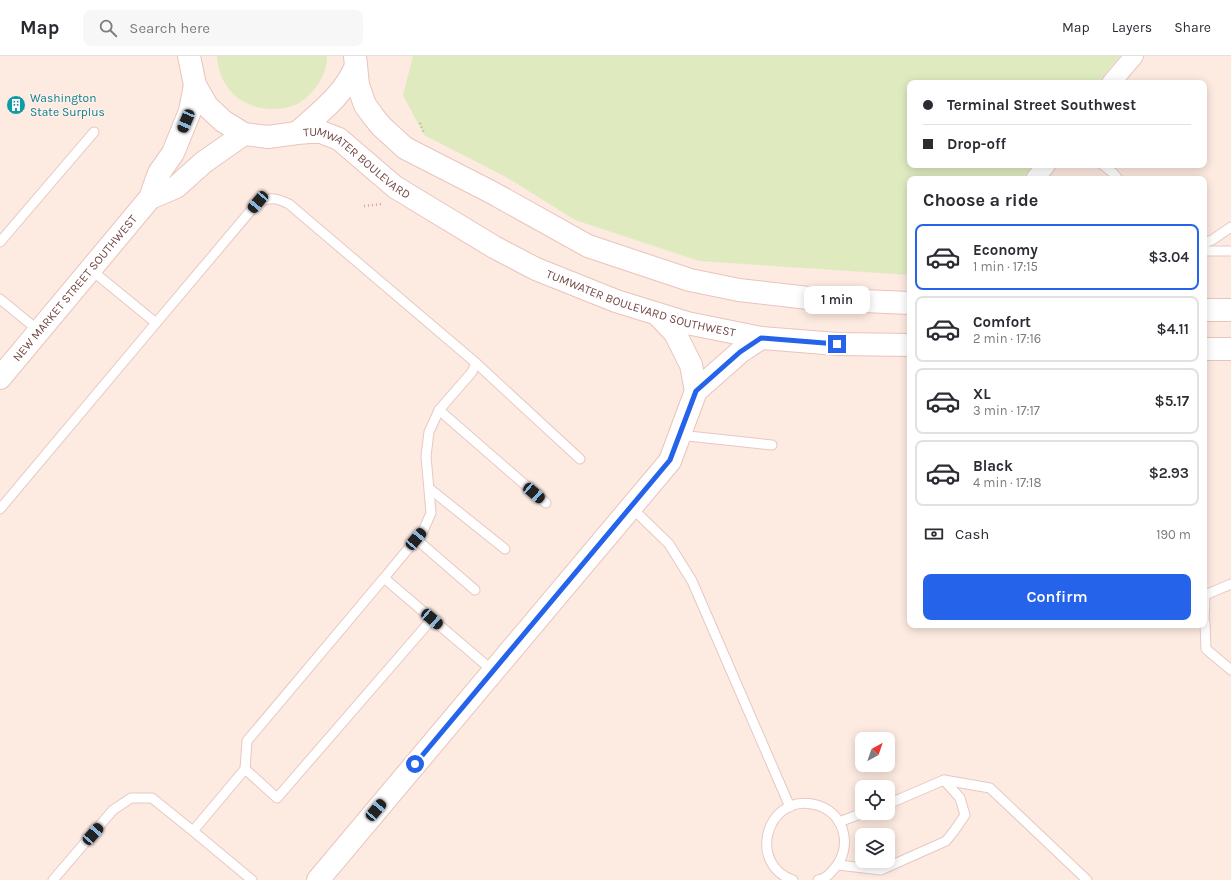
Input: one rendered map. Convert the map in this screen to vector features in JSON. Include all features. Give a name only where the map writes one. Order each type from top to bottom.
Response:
[{"type":"main road","points":[[190,56],[195,85],[207,106],[223,121],[244,134]]},
{"type":"main road","points":[[297,133],[332,102],[344,89],[351,78],[355,61]]},
{"type":"main road","points":[[355,61],[358,84],[365,105],[373,116],[405,148],[491,192],[588,246],[690,280],[739,290],[817,299],[907,303]]},
{"type":"main road","name":"NEW MARKET STREET SOUTHWEST","points":[[0,378],[150,198],[159,172],[173,152],[190,111],[195,85]]},
{"type":"main road","name":"TUMWATER BOULEVARD","points":[[244,134],[268,137],[297,133],[321,132],[339,139],[395,187],[416,199]]},
{"type":"main road","name":"NEW MARKET STREET SOUTHWEST","points":[[150,198],[176,187],[204,162],[244,134]]},
{"type":"main road","name":"TUMWATER BOULEVARD SOUTHWEST","points":[[416,199],[494,247],[536,269],[616,301],[656,314],[687,323],[761,338],[837,344],[907,345]]},
{"type":"main road","points":[[1207,310],[1231,310]]},
{"type":"main road","points":[[656,314],[674,333],[691,365],[696,391]]},
{"type":"main road","points":[[318,880],[670,460],[696,391],[740,352],[761,338]]},
{"type":"main road","points":[[1207,349],[1231,349]]},
{"type":"street","points":[[1114,80],[1134,56]]},
{"type":"street","points":[[1037,176],[1044,168]]},
{"type":"lane","points":[[0,242],[94,132]]},
{"type":"lane","points":[[1107,168],[1116,176]]},
{"type":"lane","points":[[0,509],[258,202],[268,198],[278,198],[289,204],[476,363],[580,459]]},
{"type":"lane","points":[[1207,242],[1231,227]]},
{"type":"lane","points":[[1207,251],[1231,251]]},
{"type":"lane","points":[[90,269],[156,323]]},
{"type":"lane","points":[[0,299],[39,331]]},
{"type":"lane","points":[[193,831],[245,769],[247,741],[423,531],[431,513],[426,456],[429,432],[439,410],[472,372],[476,363]]},
{"type":"lane","points":[[439,410],[546,503]]},
{"type":"lane","points":[[679,435],[772,446]]},
{"type":"lane","points":[[430,489],[505,549]]},
{"type":"lane","points":[[631,507],[669,544],[692,581],[790,807]]},
{"type":"lane","points":[[416,539],[475,590]]},
{"type":"lane","points":[[384,578],[493,671]]},
{"type":"lane","points":[[1207,594],[1231,584]]},
{"type":"lane","points":[[245,769],[277,798],[432,619]]},
{"type":"lane","points":[[1204,628],[1206,649],[1231,670]]},
{"type":"lane","points":[[895,801],[944,780],[990,788],[1086,880]]},
{"type":"lane","points":[[838,865],[881,870],[946,841],[965,815],[960,798],[944,780]]},
{"type":"lane","points":[[53,880],[113,810],[131,798],[152,798],[252,880]]},
{"type":"lane","points":[[790,880],[779,872],[772,864],[767,854],[766,842],[772,821],[780,813],[790,807],[800,804],[812,804],[822,807],[832,813],[844,832],[845,844],[843,855],[838,865],[831,873],[818,880]]},
{"type":"lane","points":[[839,822],[855,816]]},
{"type":"green space","points":[[217,56],[327,56],[327,60],[323,77],[308,96],[302,101],[296,105],[283,108],[265,109],[247,103],[232,93],[221,75]]},
{"type":"green space","points":[[413,56],[1120,56],[1100,80],[907,80],[907,168],[1031,168],[1024,176],[907,176],[907,275],[699,261],[575,220],[506,177],[424,135],[403,95]]},
{"type":"place","name":"Washington State Surplus","points":[[16,105]]},
{"type":"route","points":[[415,764],[670,460],[696,391],[740,352],[761,338],[837,344]]}]
